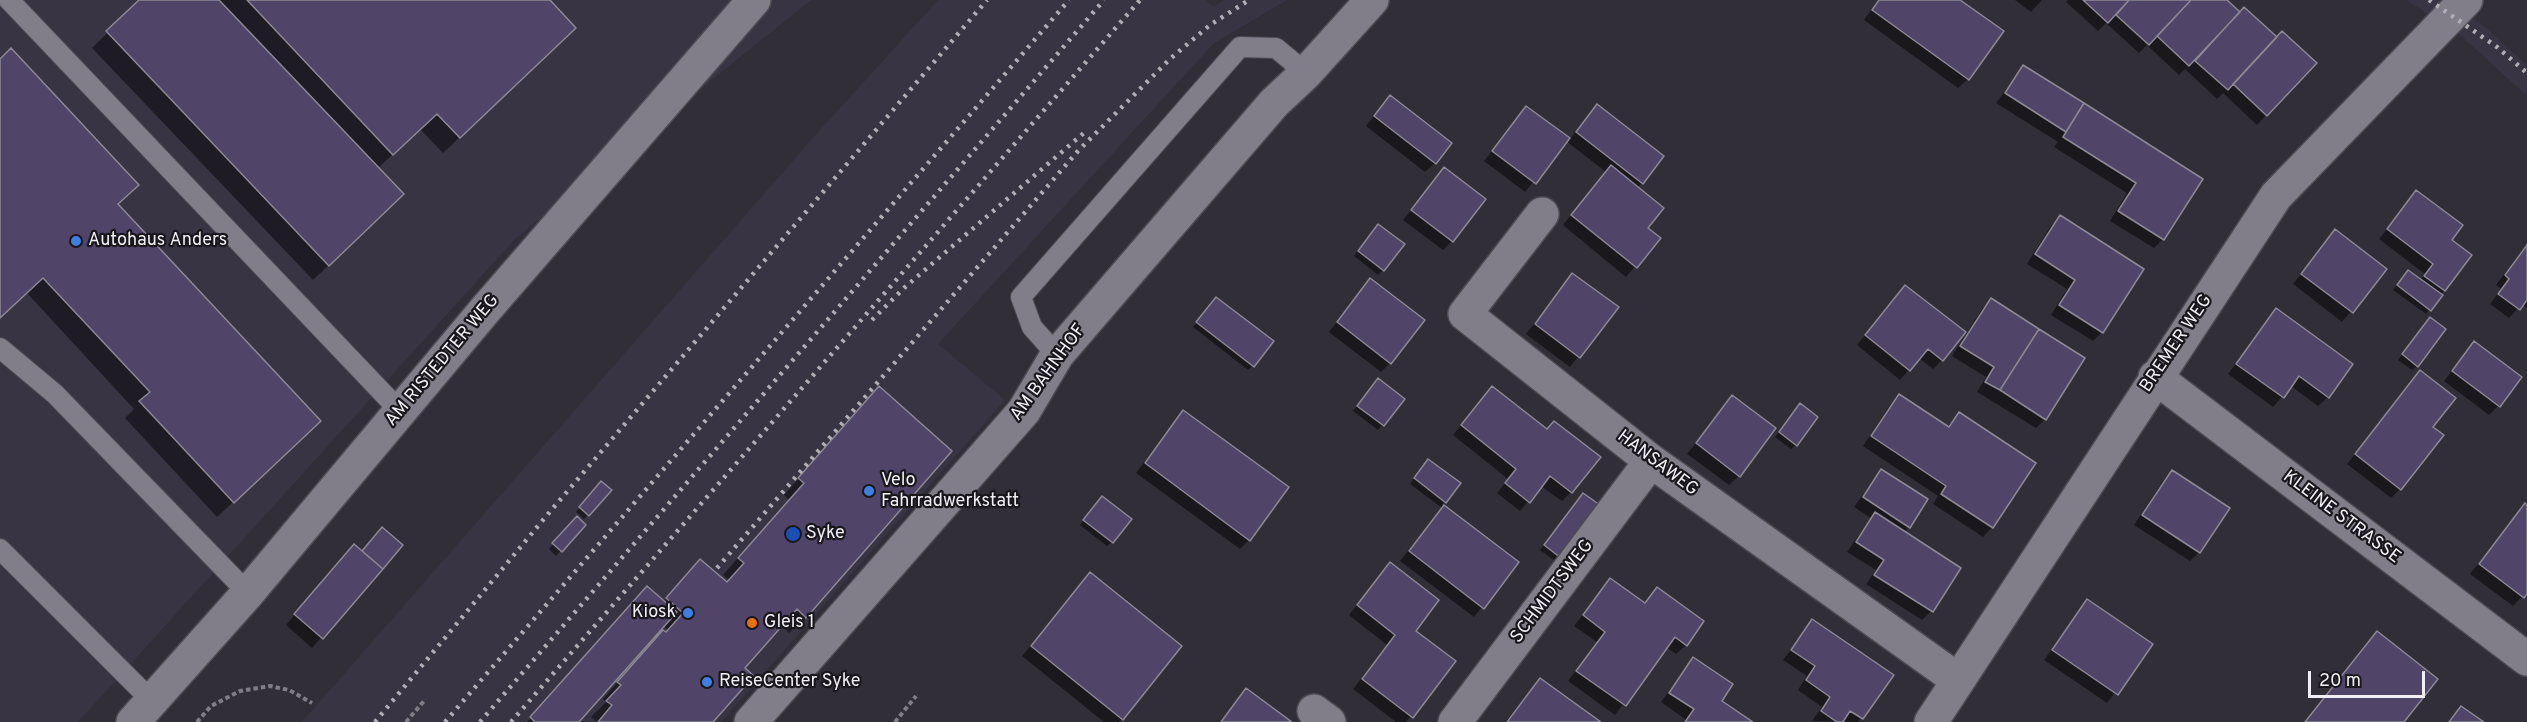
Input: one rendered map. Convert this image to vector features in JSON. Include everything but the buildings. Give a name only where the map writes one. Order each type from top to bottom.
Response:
[{"type":"street","name":"AM RISTEDTER WEG","points":[[143,711],[248,593],[484,310],[754,0]]},
{"type":"street","name":"AM BAHNHOF","points":[[751,722],[1024,411],[1057,355],[1274,103],[1306,73],[1372,0]]},
{"type":"street","name":"BREMER WEG","points":[[1932,722],[2155,377],[2276,196],[2466,0]]},
{"type":"street","name":"HANSAWEG","points":[[1542,214],[1465,314],[1651,461],[1958,680]]},
{"type":"street","name":"KLEINE STRASSE","points":[[2155,377],[2527,659]]},
{"type":"street","name":"SCHMIDTSWEG","points":[[1455,722],[1651,461]]},
{"type":"lane","points":[[9,0],[400,411]]},
{"type":"lane","points":[[1057,355],[1032,327],[1021,297],[1240,47],[1276,48],[1306,73]]},
{"type":"lane","points":[[0,348],[55,394],[248,593]]},
{"type":"lane","points":[[0,549],[143,711]]},
{"type":"path","points":[[197,722],[211,706],[240,691],[270,686],[289,690],[312,703]]},
{"type":"path","points":[[895,722],[916,696]]},
{"type":"path","points":[[406,722],[424,701]]},
{"type":"shaded area","points":[[0,0],[811,0],[516,238],[78,722],[0,722]]},
{"type":"shaded area","points":[[938,0],[1206,0],[1214,7],[1224,0],[1287,0],[1214,43],[938,344],[1005,400],[721,722],[302,722],[812,139]]},
{"type":"shaded area","points":[[2406,0],[2445,0],[2485,27],[2527,65],[2527,96],[2458,33]]},
{"type":"railway","points":[[375,722],[548,514],[987,0]]},
{"type":"railway","points":[[445,722],[1069,0]]},
{"type":"railway","points":[[480,722],[1104,0]]},
{"type":"railway","points":[[511,722],[1140,0]]},
{"type":"railway","points":[[717,568],[1078,151],[1170,59],[1210,25],[1249,0]]},
{"type":"railway","points":[[2429,0],[2497,47],[2527,73]]},
{"type":"railway","points":[[872,320],[904,288],[1085,132]]},
{"type":"place","name":"Autohaus Anders","points":[[76,241]]},
{"type":"place","name":"Velo Fahrradwerkstatt","points":[[869,491]]},
{"type":"place","name":"Syke","points":[[793,534]]},
{"type":"place","name":"Kiosk","points":[[688,613]]},
{"type":"place","name":"Gleis 1","points":[[752,623]]},
{"type":"place","name":"ReiseCenter Syke","points":[[707,682]]}]
